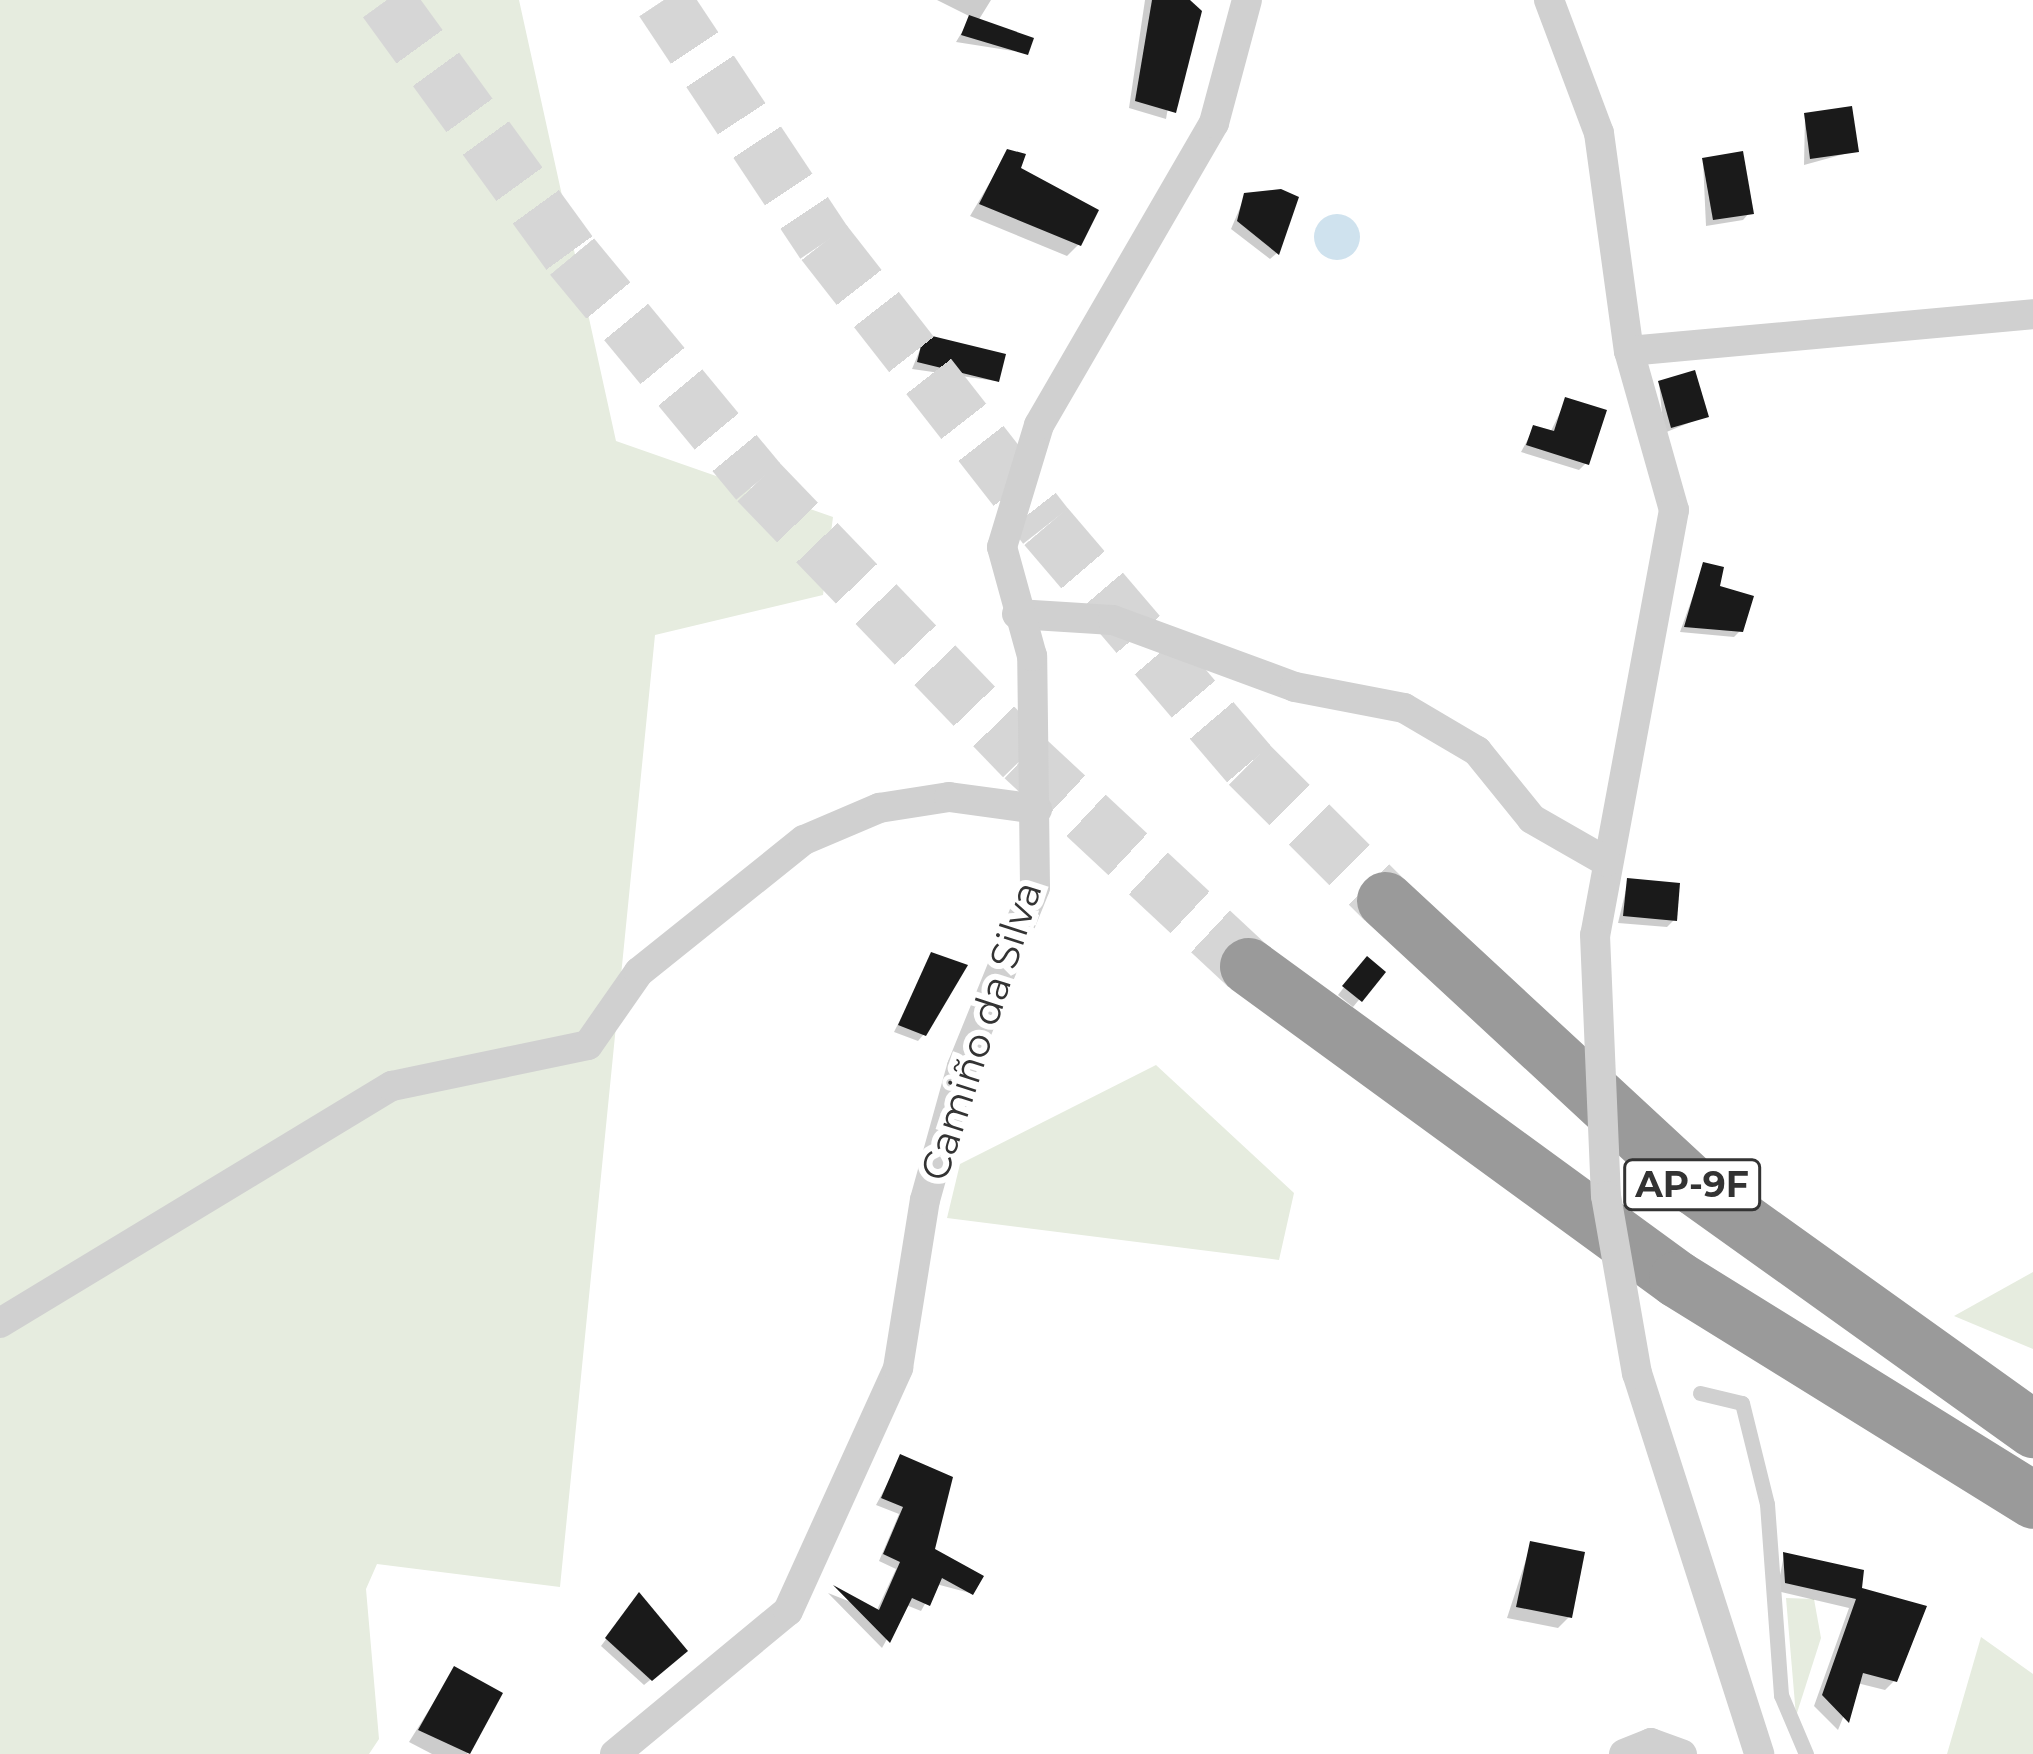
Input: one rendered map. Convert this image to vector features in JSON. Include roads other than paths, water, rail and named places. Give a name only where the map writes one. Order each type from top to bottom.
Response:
[{"type":"highway","name":"AP-9F","points":[[1384,900],[1695,1187],[2033,1430]]},
{"type":"highway","name":"AP-9F","points":[[1248,966],[1677,1280],[2033,1499]]},
{"type":"highway","points":[[1695,1187],[2033,1404]]},
{"type":"highway","points":[[1677,1280],[2033,1524]]},
{"type":"street","name":"Camiño da Silva","points":[[625,1745],[788,1611],[859,1473],[898,1369],[925,1200],[962,1067],[1035,887],[1032,656],[1002,547],[1039,425],[1214,123],[1247,0]]},
{"type":"street","points":[[1550,0],[1599,133],[1629,352],[1674,509],[1595,935],[1606,1196],[1637,1373],[1760,1754]]},
{"type":"street","points":[[1629,352],[2033,314]]},
{"type":"street","points":[[1017,614],[1113,620],[1295,687],[1404,708],[1477,751],[1532,819],[1607,862]]},
{"type":"street","points":[[0,1323],[392,1086],[588,1045],[638,973],[804,840],[879,808],[949,796],[1037,809]]},
{"type":"street","points":[[1624,1754],[1651,1743],[1682,1754]]},
{"type":"lane","points":[[1700,1393],[1742,1403],[1767,1504],[1781,1695],[1806,1754]]},
{"type":"water","points":[[1337,214],[1353,221],[1360,237],[1353,253],[1337,260],[1321,253],[1314,237],[1321,221]]},
{"type":"tunnel","points":[[386,0],[572,256],[758,481],[1024,757],[1248,966]]},
{"type":"tunnel","points":[[663,0],[824,242],[1046,526],[1249,764],[1385,900]]}]
